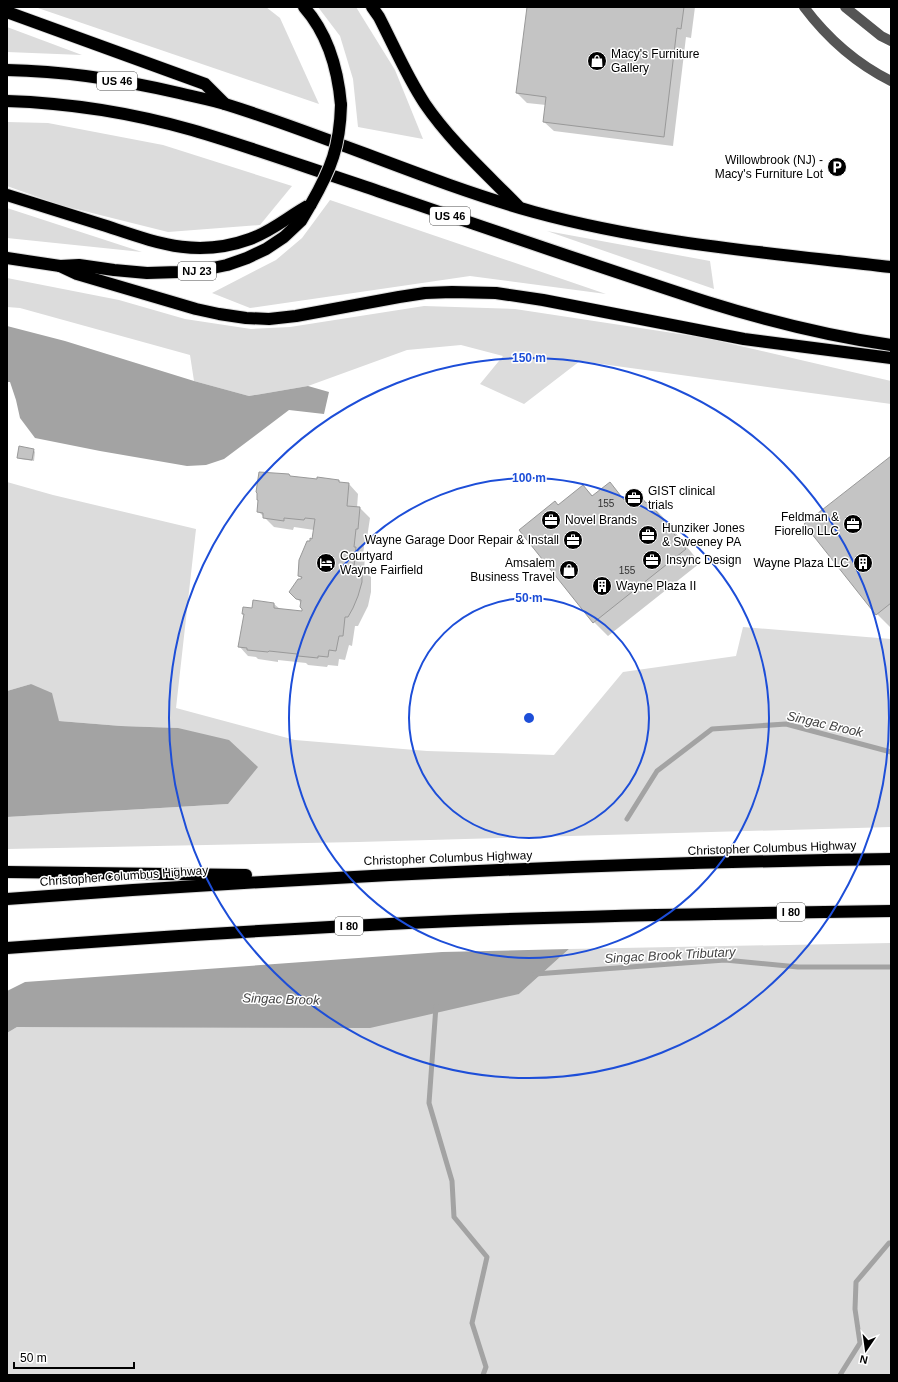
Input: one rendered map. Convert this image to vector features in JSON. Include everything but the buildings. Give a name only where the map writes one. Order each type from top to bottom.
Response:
[{"type":"highway","name":"NJ 23","points":[[7,258],[60,266],[79,265],[114,270],[179,272],[203,270],[227,265],[266,249],[284,237],[301,221],[320,187],[334,156],[339,139],[341,105],[339,81],[332,57],[323,36],[310,13],[304,7]]},
{"type":"highway","points":[[372,7],[379,17],[414,84],[432,114],[454,140],[518,207]]},
{"type":"highway","points":[[7,12],[205,84],[225,104]]},
{"type":"highway","name":"US 46","points":[[7,70],[64,74],[111,80],[225,104],[464,190],[518,207],[621,233],[689,243],[891,267]]},
{"type":"highway","name":"US 46","points":[[7,101],[66,106],[108,112],[191,130],[751,316],[815,332],[891,345]]},
{"type":"highway","points":[[7,195],[156,243],[188,248],[220,247],[251,239],[279,225],[310,204]]},
{"type":"highway","points":[[60,266],[76,274],[196,309],[246,318],[270,319],[296,316],[399,296],[425,293],[496,293],[543,300],[744,339],[891,358]]},
{"type":"highway","name":"Christopher Columbus Highway","points":[[7,899],[193,885],[346,876],[579,867],[805,860],[891,859]]},
{"type":"highway","points":[[7,872],[346,876]]},
{"type":"highway","name":"I 80","points":[[7,948],[194,935],[453,921],[691,914],[891,911]]},
{"type":"street","points":[[804,7],[837,45],[863,64],[891,81]]},
{"type":"street","points":[[845,7],[881,36],[891,41]]},
{"type":"shaded area","points":[[35,7],[266,7],[280,18],[319,104]]},
{"type":"shaded area","points":[[318,7],[356,7],[395,70],[423,139],[358,127],[353,79],[340,36]]},
{"type":"shaded area","points":[[7,27],[82,55],[7,52]]},
{"type":"shaded area","points":[[7,122],[48,123],[163,145],[292,186],[260,225],[168,232],[60,205],[7,186]]},
{"type":"shaded area","points":[[330,200],[606,294],[470,276],[250,308],[212,293],[276,260],[302,238]]},
{"type":"shaded area","points":[[7,208],[142,252],[7,238]]},
{"type":"shaded area","points":[[547,231],[710,261],[714,289]]},
{"type":"shaded area","points":[[7,278],[119,300],[185,319],[251,329],[290,327],[424,306],[515,309],[706,338],[891,381],[891,404],[580,361],[524,404],[480,384],[503,356],[461,345],[407,350],[308,386],[249,396],[194,381],[190,355],[20,308],[7,307]]},
{"type":"shaded area","points":[[7,482],[53,495],[196,529],[176,708],[295,740],[427,751],[554,755],[623,672],[736,656],[743,627],[891,639],[891,827],[358,842],[7,849],[7,817],[228,804],[178,728],[121,726],[59,721],[31,684],[7,691]]},
{"type":"shaded area","points":[[891,943],[891,1375],[7,1375],[7,1033],[17,1027],[519,994],[569,949]]},
{"type":"water","points":[[7,326],[65,341],[194,381],[249,396],[308,386],[329,392],[324,414],[289,410],[224,459],[206,465],[187,466],[35,438],[20,418],[10,382],[7,382]]},
{"type":"water","points":[[31,684],[52,693],[59,721],[121,726],[178,728],[229,740],[258,767],[228,804],[7,817],[7,691]]},
{"type":"water","points":[[569,949],[519,994],[370,1028],[17,1027],[7,1033],[7,991],[25,982],[442,952]]},
{"type":"waterway","name":"Singac Brook","points":[[627,819],[657,771],[712,729],[786,724],[891,752]]},
{"type":"waterway","name":"Singac Brook Tributary","points":[[535,974],[725,960],[798,967],[891,967]]},
{"type":"waterway","points":[[436,1006],[429,1103],[452,1181],[454,1217],[487,1257],[472,1323],[486,1367],[483,1375]]},
{"type":"waterway","name":"Singac Brook Tributary","points":[[840,1375],[860,1343],[855,1309],[856,1282],[889,1243],[891,1243]]},
{"type":"place","name":"Macy's Furniture Gallery","points":[[597,61]]},
{"type":"place","name":"Willowbrook (NJ) - Macy's Furniture Lot","points":[[837,167]]},
{"type":"place","name":"GIST clinical trials","points":[[634,498]]},
{"type":"place","name":"Novel Brands","points":[[551,520]]},
{"type":"place","name":"Feldman & Fiorello LLC","points":[[853,524]]},
{"type":"place","name":"Hunziker Jones & Sweeney PA","points":[[648,535]]},
{"type":"place","name":"Wayne Garage Door Repair & Install","points":[[573,540]]},
{"type":"place","name":"Insync Design","points":[[652,560]]},
{"type":"place","name":"Courtyard Wayne Fairfield","points":[[326,563]]},
{"type":"place","name":"Wayne Plaza LLC","points":[[863,563]]},
{"type":"place","name":"Amsalem Business Travel","points":[[569,570]]},
{"type":"place","name":"Wayne Plaza II","points":[[602,586]]}]
